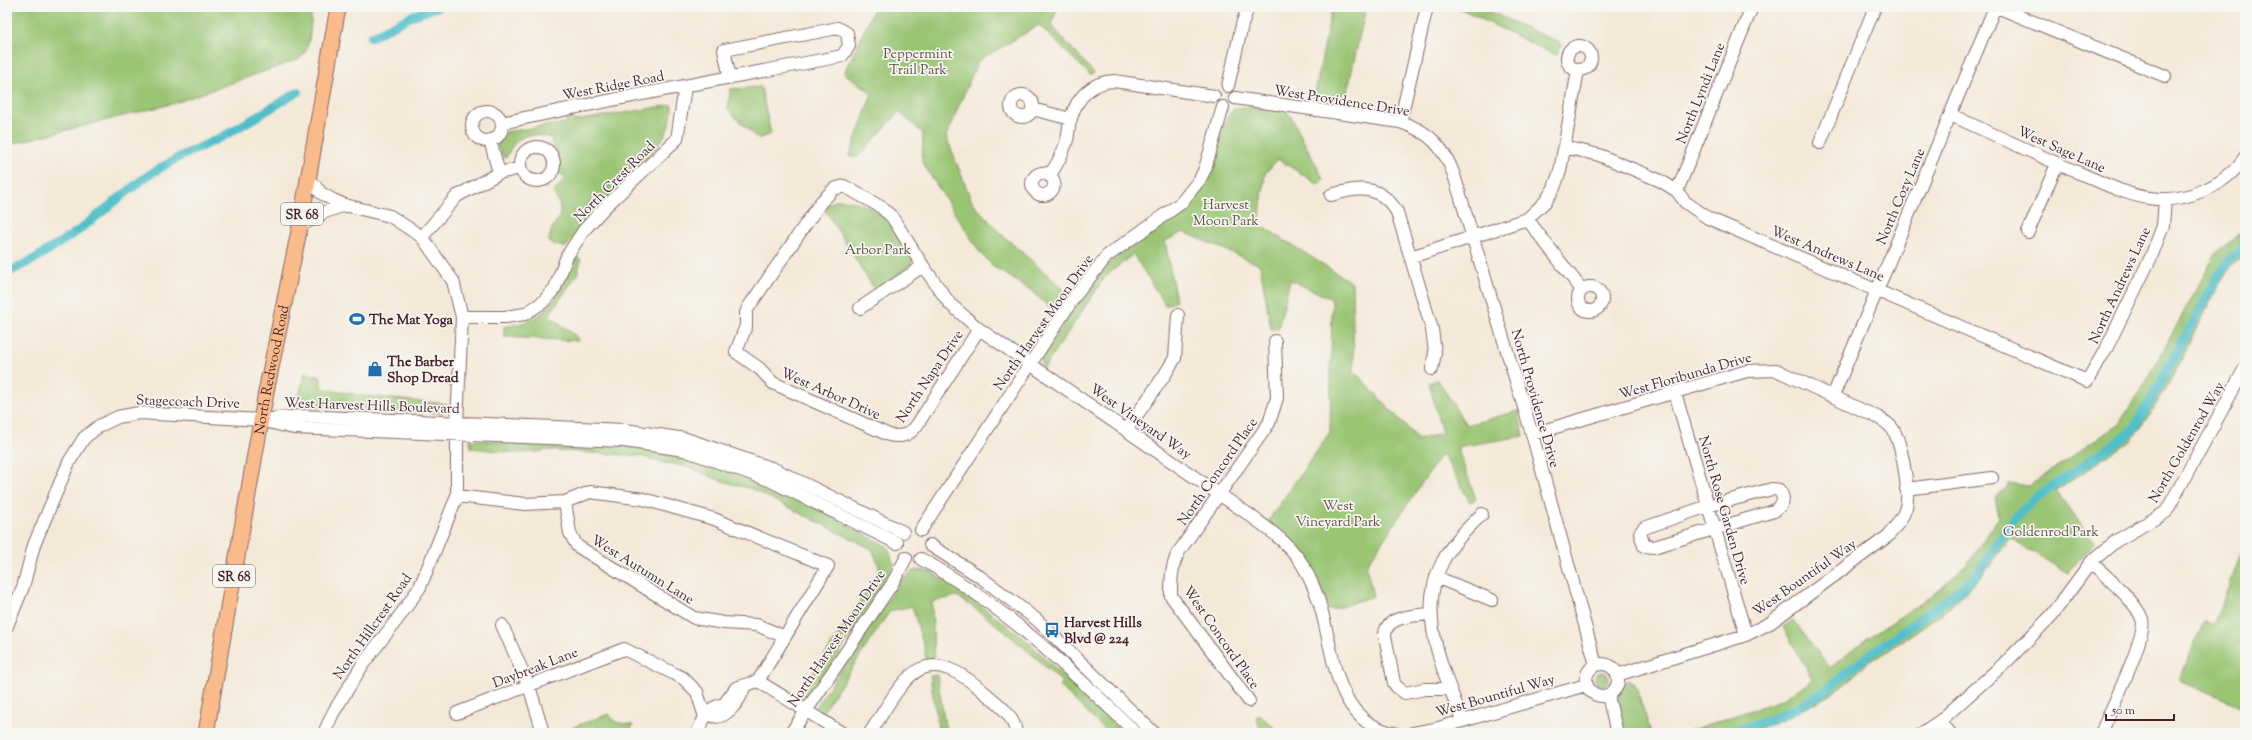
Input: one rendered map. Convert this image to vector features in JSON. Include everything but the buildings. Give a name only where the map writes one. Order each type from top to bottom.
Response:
[{"type":"main road","name":"North Redwood Road","points":[[206,733],[261,420],[300,226],[338,7]]},
{"type":"street","points":[[1228,86],[1242,25],[1248,7]]},
{"type":"street","points":[[1400,122],[1427,7]]},
{"type":"street","name":"North Lyndi Lane","points":[[1677,191],[1752,7]]},
{"type":"street","points":[[1820,143],[1875,7]]},
{"type":"street","points":[[1996,7],[2165,76]]},
{"type":"street","name":"North Cozy Lane","points":[[1833,396],[1876,290],[1996,7]]},
{"type":"street","name":"West Ridge Road","points":[[502,122],[685,87],[842,56],[850,46],[847,33],[838,28],[724,50],[730,78]]},
{"type":"street","points":[[1411,257],[1527,219],[1545,202],[1552,191],[1560,171],[1578,70]]},
{"type":"street","points":[[1049,176],[1058,164],[1067,141],[1070,119],[1079,100],[1089,89],[1107,81],[1214,96]]},
{"type":"street","points":[[1228,86],[1235,92],[1235,98],[1229,106],[1222,107],[1215,102],[1214,96],[1218,87],[1228,86]]},
{"type":"street","name":"North Crest Road","points":[[462,317],[505,317],[525,314],[543,302],[555,288],[568,256],[584,230],[604,208],[677,139],[685,87]]},
{"type":"street","name":"West Providence Drive","points":[[1235,98],[1400,122],[1424,132],[1438,144]]},
{"type":"street","name":"North Harvest Moon Drive","points":[[921,530],[1075,296],[1107,256],[1181,203],[1200,179],[1205,169],[1222,107]]},
{"type":"street","points":[[1032,109],[1070,119]]},
{"type":"street","points":[[490,111],[499,117],[502,122],[500,134],[490,140],[484,140],[474,134],[472,129],[474,118],[478,113],[490,111]]},
{"type":"street","name":"West Sage Lane","points":[[1951,115],[2057,164],[2134,195],[2150,198],[2165,199],[2207,190],[2230,174],[2245,157]]},
{"type":"street","points":[[490,140],[499,173]]},
{"type":"street","name":"North Providence Drive","points":[[1438,144],[1450,164],[1473,237],[1532,434],[1596,665]]},
{"type":"street","name":"West Andrews Lane","points":[[1564,147],[1599,155],[1632,167],[1677,191],[1685,202],[1708,218],[2088,381]]},
{"type":"street","points":[[2028,232],[2057,164]]},
{"type":"street","points":[[308,178],[321,193],[345,205],[390,216],[422,237],[457,196],[499,173],[520,168]]},
{"type":"street","name":"West Vineyard Way","points":[[736,352],[746,326],[746,313],[748,308],[813,212],[834,189],[844,186],[881,207],[892,217],[923,266],[950,304],[979,328],[1127,429],[1277,536],[1304,567],[1320,606],[1347,702],[1365,721],[1394,733]]},
{"type":"street","points":[[1331,195],[1361,189],[1373,191],[1390,201],[1401,224],[1434,342],[1435,353],[1432,369]]},
{"type":"street","name":"North Andrews Lane","points":[[2088,381],[2107,347],[2151,257],[2163,226],[2165,199]]},
{"type":"street","points":[[300,226],[332,209],[345,205]]},
{"type":"street","points":[[1527,219],[1582,290]]},
{"type":"street","name":"North Hillcrest Road","points":[[324,733],[333,713],[363,664],[420,587],[457,496],[457,428],[462,317],[453,281],[422,237]]},
{"type":"street","points":[[860,308],[923,266]]},
{"type":"street","points":[[1127,429],[1175,358],[1178,315]]},
{"type":"street","name":"North Napa Drive","points":[[901,437],[910,432],[917,425],[979,328]]},
{"type":"street","name":"North Concord Place","points":[[1172,565],[1269,423],[1277,398],[1275,341]]},
{"type":"street","name":"West Arbor Drive","points":[[736,352],[760,369],[773,383],[889,435],[901,437]]},
{"type":"street","name":"North Goldenrod Way","points":[[1922,733],[1940,721],[2008,660],[2052,615],[2091,562],[2116,541],[2166,512],[2245,368]]},
{"type":"street","name":"West Floribunda Drive","points":[[1532,434],[1675,393],[1747,370],[1776,370],[1877,416],[1893,429],[1902,462],[1906,489]]},
{"type":"street","name":"North Rose Garden Drive","points":[[1675,393],[1746,635]]},
{"type":"street","name":"Stagecoach Drive","points":[[7,626],[23,587],[34,545],[69,462],[78,445],[91,432],[118,417],[139,413],[261,420]]},
{"type":"street","name":"West Harvest Hills Boulevard","points":[[261,420],[294,428],[625,430],[686,439],[774,469],[903,532]]},
{"type":"street","name":"West Harvest Hills Boulevard","points":[[457,428],[624,441],[684,450],[769,480],[897,543]]},
{"type":"street","points":[[1906,489],[1992,478]]},
{"type":"street","points":[[1772,489],[1779,490],[1783,496],[1783,502],[1774,511],[1715,529],[1654,547],[1644,546],[1640,539],[1640,533],[1644,528],[1708,506],[1772,489]]},
{"type":"street","name":"West Bountiful Way","points":[[1617,675],[1746,635],[1770,623],[1888,536],[1902,517],[1906,505],[1906,489]]},
{"type":"street","points":[[457,496],[525,504],[565,502],[590,492],[643,499],[714,519],[828,566],[758,681],[744,687],[736,688],[725,703],[713,708],[697,733]]},
{"type":"street","name":"West Autumn Lane","points":[[565,502],[570,533],[577,546],[668,603],[694,618],[724,623],[757,625],[785,637]]},
{"type":"street","points":[[1462,720],[1450,689],[1432,628],[1430,614],[1436,577],[1444,559],[1462,535],[1482,514]]},
{"type":"street","points":[[915,528],[921,530],[929,539],[930,545],[926,556],[913,561],[906,558],[898,549],[897,543],[903,532],[915,528]]},
{"type":"street","points":[[930,545],[979,576],[1037,620],[1154,733]]},
{"type":"street","name":"North Harvest Moon Drive","points":[[791,733],[892,584],[906,558]]},
{"type":"street","points":[[921,559],[966,586],[1017,624],[1074,672],[1136,733]]},
{"type":"street","points":[[2091,562],[2142,616],[2143,628],[2140,641],[2101,733]]},
{"type":"street","name":"West Concord Place","points":[[1172,565],[1171,596],[1248,701]]},
{"type":"street","points":[[1436,577],[1492,600]]},
{"type":"street","points":[[1430,614],[1403,618],[1394,621],[1386,628],[1384,636],[1394,683],[1405,693],[1425,689],[1450,689]]},
{"type":"street","points":[[502,625],[529,686],[542,729],[540,733]]},
{"type":"street","name":"Daybreak Lane","points":[[457,713],[624,649],[683,678],[697,692],[708,716]]},
{"type":"street","points":[[1606,664],[1611,667],[1617,675],[1616,689],[1608,696],[1595,695],[1586,685],[1588,671],[1596,665],[1606,664]]},
{"type":"street","points":[[870,733],[905,680],[920,668],[935,665],[953,670],[979,687],[1008,715],[1016,733]]},
{"type":"street","points":[[758,681],[806,709],[842,733]]},
{"type":"street","name":"West Bountiful Way","points":[[1412,733],[1586,685]]},
{"type":"street","points":[[1608,696],[1618,733]]},
{"type":"street","points":[[1940,721],[1950,733]]},
{"type":"green space","points":[[7,7],[313,7],[309,42],[307,49],[299,59],[175,103],[7,145]]},
{"type":"green space","name":"Peppermint Trail Park","points":[[875,7],[1058,7],[1051,25],[1094,73],[1090,75],[1039,25],[978,61],[946,136],[972,202],[998,231],[1068,293],[1056,313],[1030,290],[994,267],[981,254],[922,162],[923,133],[899,112],[857,158],[850,155],[872,93],[844,73]]},
{"type":"green space","points":[[1332,7],[1366,7],[1345,102],[1314,98]]},
{"type":"green space","points":[[1457,7],[1480,7],[1562,44],[1557,55],[1551,53]]},
{"type":"green space","points":[[761,87],[771,134],[758,139],[728,110],[730,89]]},
{"type":"green space","points":[[672,105],[671,119],[667,131],[650,155],[609,195],[609,198],[566,247],[549,242],[550,234],[560,214],[558,202],[553,193],[566,178],[556,170],[551,138],[536,135],[524,137],[514,144],[506,158],[503,157],[497,146],[505,132],[566,123],[565,113],[570,112],[574,121]]},
{"type":"green space","points":[[1250,106],[1289,113],[1324,180],[1319,185],[1278,159],[1265,174],[1259,224],[1352,283],[1354,371],[1419,440],[1442,433],[1429,383],[1438,380],[1466,425],[1518,411],[1524,436],[1457,447],[1476,499],[1470,502],[1442,453],[1366,566],[1373,596],[1329,611],[1319,584],[1306,561],[1289,540],[1268,521],[1330,432],[1332,299],[1290,280],[1278,329],[1271,329],[1260,265],[1184,232],[1165,241],[1176,301],[1166,306],[1133,254],[1105,277],[1044,368],[1041,363],[1042,357],[1095,277],[1128,247],[1188,207],[1208,176],[1224,124],[1229,114],[1236,108]]},
{"type":"green space","name":"Arbor Park","points":[[837,200],[852,201],[874,210],[891,227],[913,259],[911,265],[875,290],[823,207]]},
{"type":"green space","name":"Goldenrod Park","points":[[2245,229],[2245,254],[2228,270],[2221,281],[2169,383],[2145,422],[2131,440],[2056,491],[2094,542],[2068,573],[2010,539],[1982,576],[1950,607],[1888,651],[1870,661],[1841,687],[1821,700],[1781,721],[1747,733],[1683,733],[1781,700],[1813,680],[1783,627],[1793,620],[1830,668],[1865,640],[1921,603],[1950,581],[1967,564],[1999,517],[1995,497],[2005,490],[2009,483],[2029,486],[2119,424],[2151,373],[2216,253]]},
{"type":"green space","points":[[578,258],[581,260],[577,275],[549,315],[576,336],[578,341],[504,337],[504,327],[529,321],[545,310],[561,286],[572,259]]},
{"type":"green space","points":[[305,373],[321,377],[321,388],[363,396],[447,404],[443,413],[302,407],[299,396]]},
{"type":"green space","points":[[470,440],[604,444],[657,450],[708,462],[735,471],[788,494],[888,547],[894,565],[810,700],[803,702],[797,697],[878,574],[879,566],[872,549],[752,489],[722,481],[688,467],[655,461],[640,456],[546,450],[518,453],[471,448]]},
{"type":"green space","points":[[2245,545],[2245,708],[2179,680],[2204,622],[2213,626]]},
{"type":"green space","points":[[921,570],[932,572],[941,579],[943,578],[1023,637],[1123,733],[1108,733],[1061,687],[1061,681],[1049,669],[997,626],[957,596],[932,602],[934,660],[926,661],[925,651],[912,606],[890,611],[822,713],[814,710],[902,579],[913,571]]},
{"type":"green space","points":[[1602,672],[1607,674],[1609,679],[1607,684],[1602,686],[1597,684],[1595,679],[1597,674]]},
{"type":"green space","points":[[937,675],[945,726],[953,733],[934,733],[938,727],[930,676]]},
{"type":"green space","points":[[1628,680],[1635,684],[1651,733],[1624,733],[1620,719],[1618,698],[1623,685]]},
{"type":"green space","points":[[609,714],[615,722],[633,725],[630,730],[633,733],[577,733],[573,727]]},
{"type":"green space","points":[[1259,714],[1280,733],[1262,733],[1256,717]]},
{"type":"waterway","points":[[371,37],[414,15],[438,7]]},
{"type":"waterway","points":[[7,273],[36,258],[78,231],[147,176],[179,157],[224,136],[298,92]]},
{"type":"waterway","points":[[1727,733],[1774,719],[1825,691],[1858,663],[1956,593],[1976,575],[2014,519],[2034,499],[2126,436],[2134,428],[2149,404],[2218,276],[2229,260],[2245,246]]},
{"type":"place","name":"The Mat Yoga","points":[[357,319]]},
{"type":"place","name":"The Barber Shop Dread","points":[[375,369]]},
{"type":"place","name":"Harvest Hills Blvd @ 224","points":[[1052,630]]},
{"type":"park label","name":"Harvest Moon Park","points":[[1226,212]]},
{"type":"park label","name":"West Vineyard Park","points":[[1338,514]]}]
